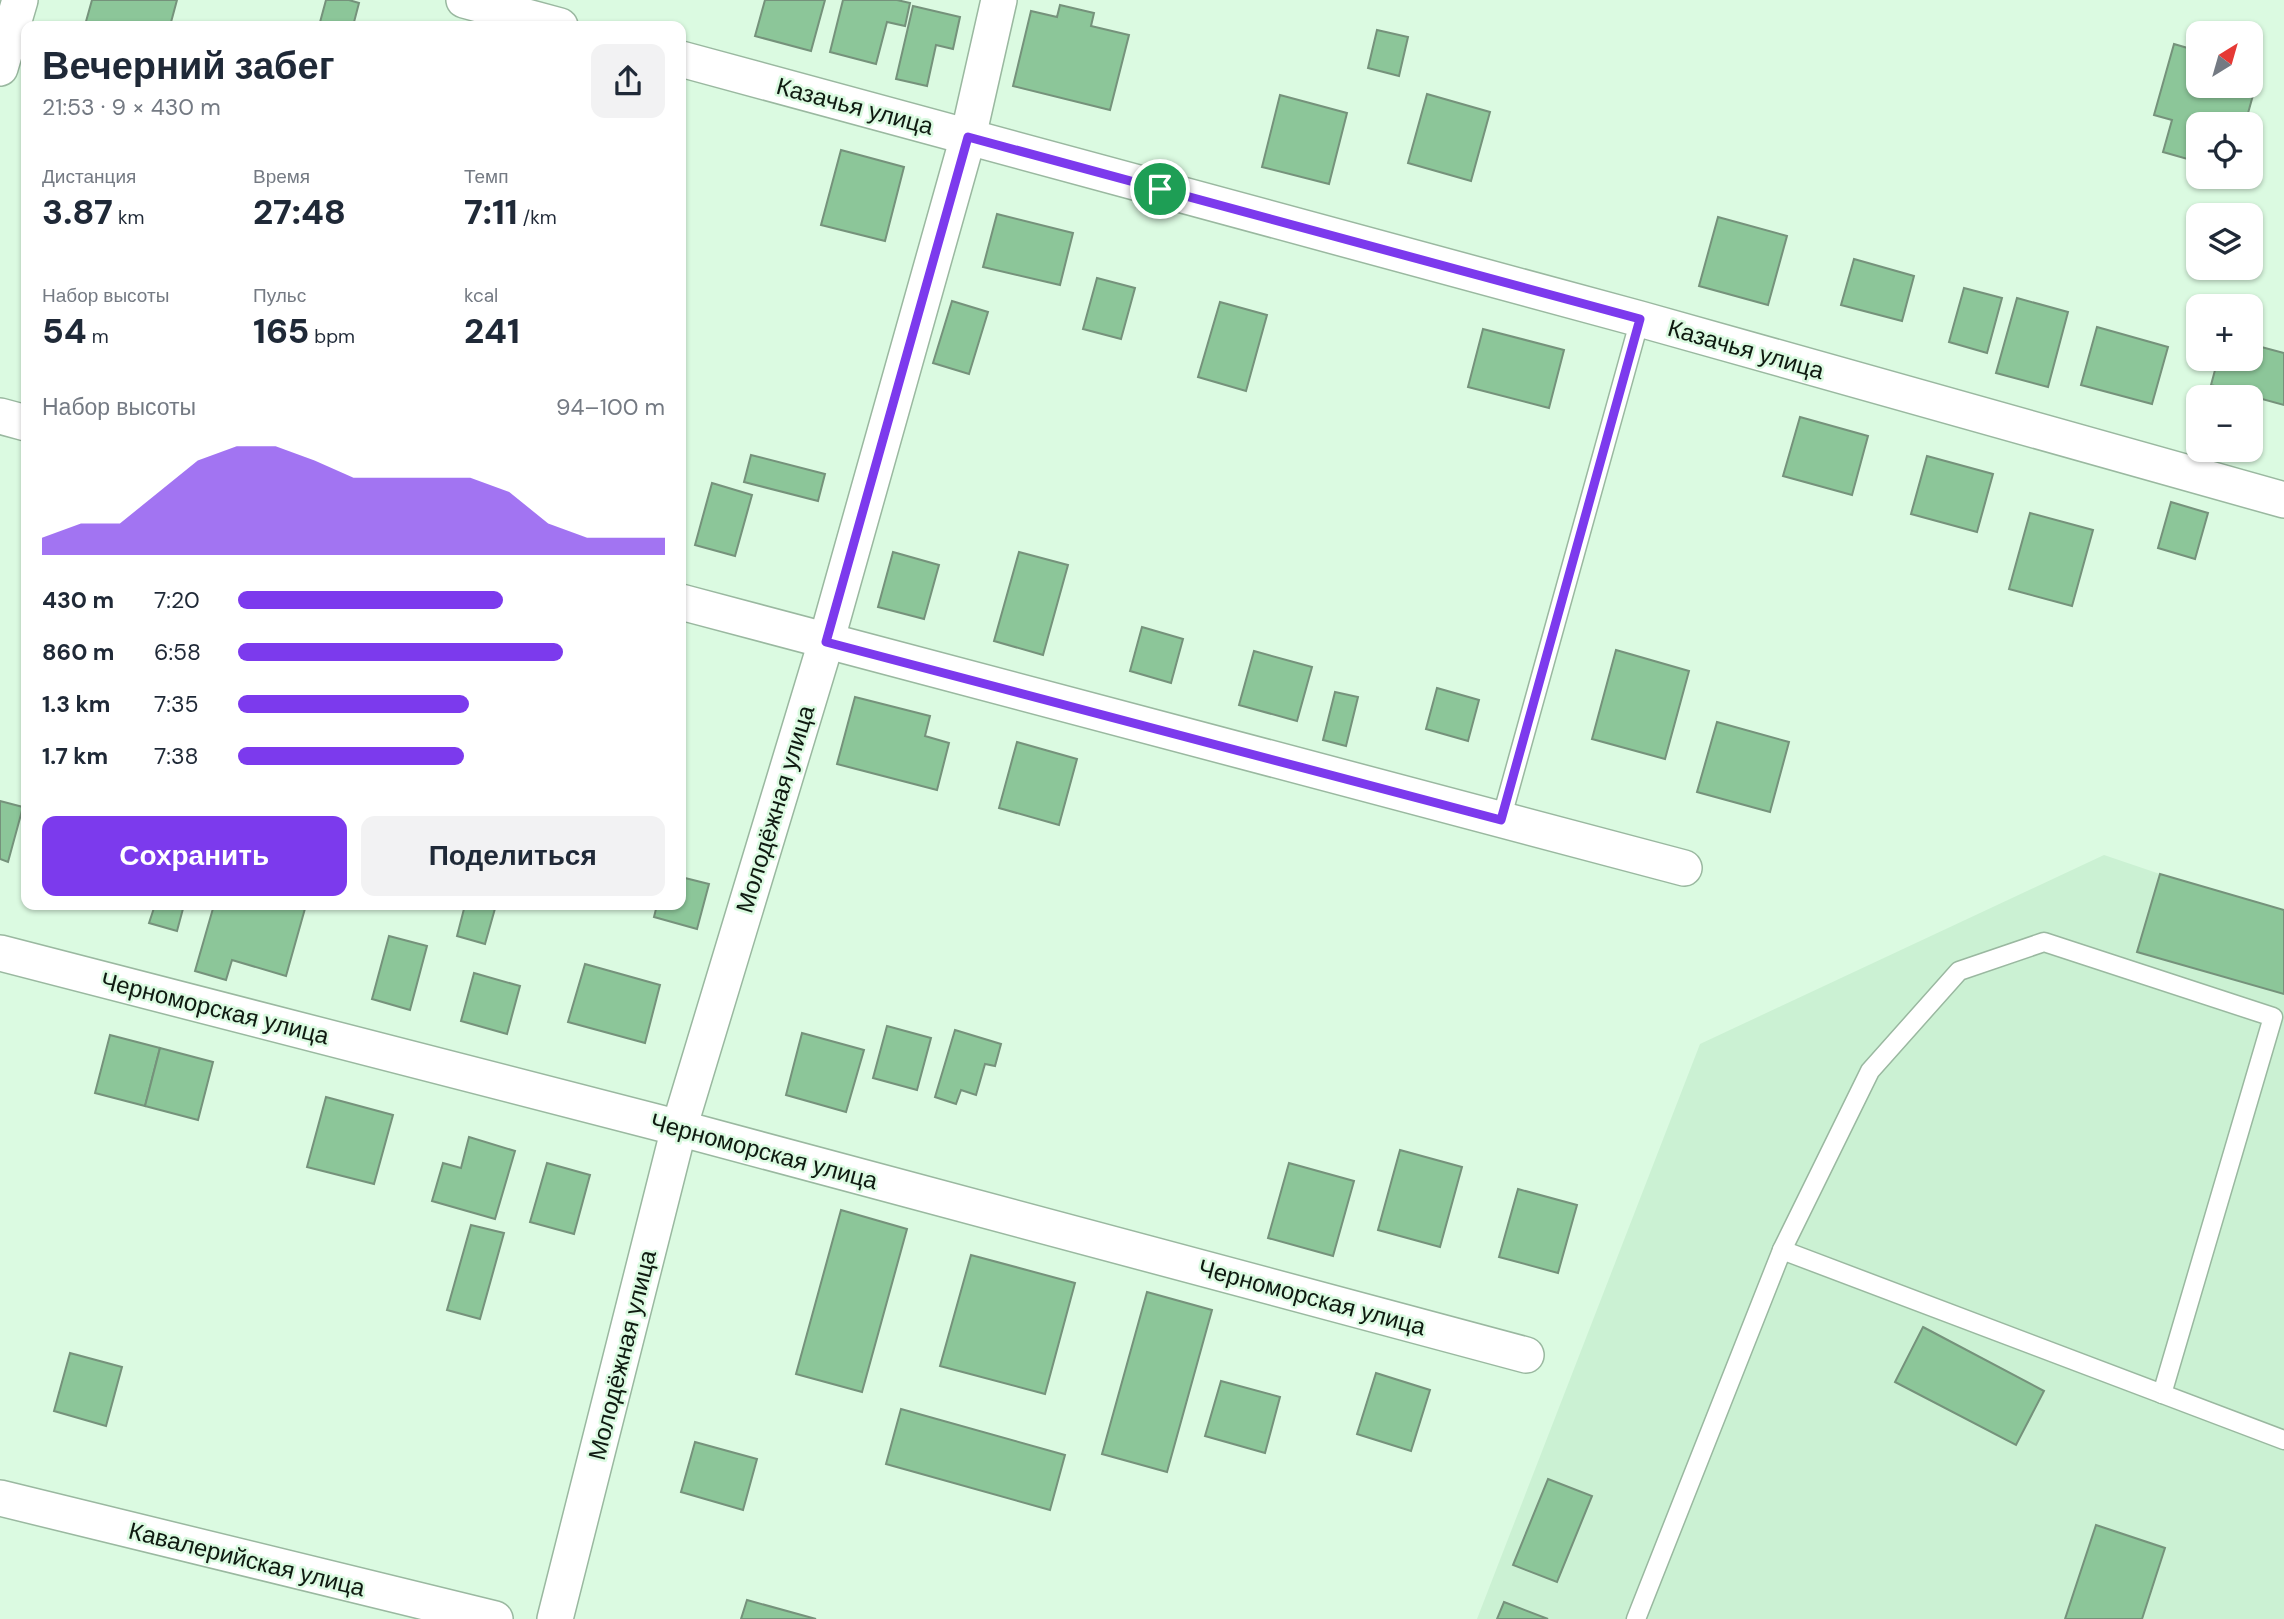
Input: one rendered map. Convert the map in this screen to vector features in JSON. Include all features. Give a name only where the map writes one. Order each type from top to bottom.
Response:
[{"type":"street","points":[[0,68],[20,0]]},
{"type":"street","points":[[464,0],[542,21]]},
{"type":"street","name":"Молодёжная улица","points":[[555,1619],[679,1128],[826,642],[968,137],[999,0]]},
{"type":"street","name":"Казачья улица","points":[[686,60],[1640,319],[2284,500]]},
{"type":"street","points":[[0,416],[21,422]]},
{"type":"street","points":[[686,603],[1684,869]]},
{"type":"street","name":"Черноморская улица","points":[[0,953],[679,1128],[1526,1355]]},
{"type":"street","name":"Кавалерийская улица","points":[[0,1498],[495,1619]]},
{"type":"lane","points":[[1501,820],[1640,319]]},
{"type":"lane","points":[[1636,1619],[1782,1250],[1870,1071],[1959,971],[2044,942],[2273,1017],[2162,1394]]},
{"type":"lane","points":[[1782,1250],[2284,1440]]},
{"type":"shaded area","points":[[2104,855],[2284,910],[2284,1619],[1477,1619],[1700,1044]]},
{"type":"building","points":[[92,0],[177,0],[171,21],[86,21]]},
{"type":"building","points":[[326,0],[359,3],[354,21],[320,21]]},
{"type":"building","points":[[765,0],[825,0],[811,51],[755,36]]},
{"type":"building","points":[[843,0],[897,0],[910,3],[905,26],[887,22],[876,64],[830,52]]},
{"type":"building","points":[[1060,5],[1094,13],[1091,26],[1129,35],[1110,110],[1013,86],[1031,11],[1057,17]]},
{"type":"building","points":[[913,6],[960,17],[953,49],[936,45],[927,86],[896,79]]},
{"type":"building","points":[[1377,30],[1408,37],[1399,76],[1368,68]]},
{"type":"building","points":[[2174,44],[2186,48],[2186,98],[2252,98],[2248,112],[2186,112],[2186,159],[2163,152],[2172,120],[2154,115]]},
{"type":"building","points":[[1427,94],[1490,112],[1471,181],[1408,163]]},
{"type":"building","points":[[1280,95],[1347,113],[1329,184],[1262,167]]},
{"type":"building","points":[[841,150],[904,167],[885,241],[821,225]]},
{"type":"building","points":[[997,214],[1073,233],[1060,285],[983,267]]},
{"type":"building","points":[[1718,217],[1787,236],[1768,305],[1699,286]]},
{"type":"building","points":[[1854,259],[1914,276],[1902,321],[1841,305]]},
{"type":"building","points":[[1097,278],[1135,288],[1121,339],[1083,329]]},
{"type":"building","points":[[1964,288],[2002,298],[1987,353],[1949,342]]},
{"type":"building","points":[[2017,298],[2068,312],[2048,387],[1996,373]]},
{"type":"building","points":[[952,301],[988,312],[969,374],[933,363]]},
{"type":"building","points":[[1220,302],[1267,315],[1246,391],[1198,377]]},
{"type":"building","points":[[2097,327],[2168,347],[2152,404],[2081,385]]},
{"type":"building","points":[[1483,329],[1564,350],[1549,408],[1468,387]]},
{"type":"building","points":[[2263,347],[2284,353],[2284,405],[2263,399],[2263,385],[2211,385],[2215,371],[2263,371]]},
{"type":"building","points":[[1800,417],[1868,436],[1852,495],[1783,476]]},
{"type":"building","points":[[751,455],[825,474],[818,501],[744,482]]},
{"type":"building","points":[[1927,456],[1993,474],[1977,532],[1911,514]]},
{"type":"building","points":[[712,483],[752,495],[735,556],[695,545]]},
{"type":"building","points":[[2171,502],[2208,513],[2195,559],[2158,548]]},
{"type":"building","points":[[2030,513],[2093,530],[2072,606],[2009,589]]},
{"type":"building","points":[[893,552],[939,565],[924,619],[878,607]]},
{"type":"building","points":[[1019,552],[1068,565],[1043,655],[994,641]]},
{"type":"building","points":[[1142,627],[1183,639],[1171,683],[1130,671]]},
{"type":"building","points":[[1616,650],[1689,671],[1665,759],[1592,739]]},
{"type":"building","points":[[1254,651],[1312,667],[1297,721],[1239,705]]},
{"type":"building","points":[[1437,688],[1479,700],[1468,741],[1426,729]]},
{"type":"building","points":[[1335,692],[1358,697],[1346,746],[1323,740]]},
{"type":"building","points":[[855,697],[930,716],[925,736],[949,743],[937,790],[837,764]]},
{"type":"building","points":[[1717,722],[1789,742],[1770,812],[1697,792]]},
{"type":"building","points":[[1017,742],[1077,759],[1059,825],[999,808]]},
{"type":"building","points":[[0,801],[21,806],[21,814],[8,862],[0,859]]},
{"type":"building","points":[[2160,874],[2284,910],[2284,994],[2137,952]]},
{"type":"building","points":[[686,878],[709,884],[697,929],[654,917],[656,910],[686,910]]},
{"type":"building","points":[[153,910],[183,910],[177,931],[149,923]]},
{"type":"building","points":[[213,910],[305,910],[286,976],[232,960],[226,980],[195,971]]},
{"type":"building","points":[[464,910],[495,910],[485,944],[457,936]]},
{"type":"building","points":[[389,936],[427,946],[410,1010],[372,999]]},
{"type":"building","points":[[585,964],[660,985],[645,1043],[568,1022]]},
{"type":"building","points":[[474,973],[520,986],[507,1034],[461,1021]]},
{"type":"building","points":[[887,1026],[931,1038],[917,1090],[873,1078]]},
{"type":"building","points":[[955,1030],[1001,1044],[995,1066],[985,1064],[976,1095],[961,1090],[956,1104],[935,1097]]},
{"type":"building","points":[[802,1033],[864,1050],[846,1112],[786,1095]]},
{"type":"building","points":[[110,1035],[160,1048],[145,1106],[95,1093]]},
{"type":"building","points":[[160,1048],[213,1062],[198,1120],[145,1106]]},
{"type":"building","points":[[326,1097],[393,1115],[374,1184],[307,1167]]},
{"type":"building","points":[[469,1137],[515,1151],[495,1219],[432,1201],[443,1163],[461,1168]]},
{"type":"building","points":[[1400,1150],[1462,1167],[1440,1247],[1378,1230]]},
{"type":"building","points":[[547,1163],[590,1175],[574,1234],[530,1222]]},
{"type":"building","points":[[1289,1163],[1354,1181],[1333,1256],[1268,1238]]},
{"type":"building","points":[[1518,1189],[1577,1205],[1558,1273],[1499,1257]]},
{"type":"building","points":[[841,1210],[907,1229],[862,1392],[796,1374]]},
{"type":"building","points":[[471,1225],[504,1233],[480,1319],[447,1310]]},
{"type":"building","points":[[971,1255],[1075,1283],[1045,1394],[940,1366]]},
{"type":"building","points":[[1147,1292],[1212,1310],[1167,1472],[1102,1454]]},
{"type":"building","points":[[1923,1327],[2044,1391],[2016,1445],[1895,1382]]},
{"type":"building","points":[[70,1353],[122,1367],[106,1426],[54,1411]]},
{"type":"building","points":[[1376,1373],[1430,1390],[1411,1451],[1357,1434]]},
{"type":"building","points":[[1221,1381],[1280,1397],[1265,1453],[1205,1436]]},
{"type":"building","points":[[901,1409],[1065,1455],[1050,1510],[886,1464]]},
{"type":"building","points":[[695,1442],[757,1459],[743,1510],[681,1492]]},
{"type":"building","points":[[1548,1479],[1592,1496],[1557,1582],[1513,1565]]},
{"type":"building","points":[[2096,1525],[2165,1548],[2142,1619],[2065,1619]]},
{"type":"building","points":[[747,1600],[816,1619],[741,1619]]},
{"type":"building","points":[[1504,1602],[1548,1619],[1497,1619]]},
{"type":"route","points":[[968,137],[1160,189],[1640,319],[1501,820],[826,642],[968,137]]}]
